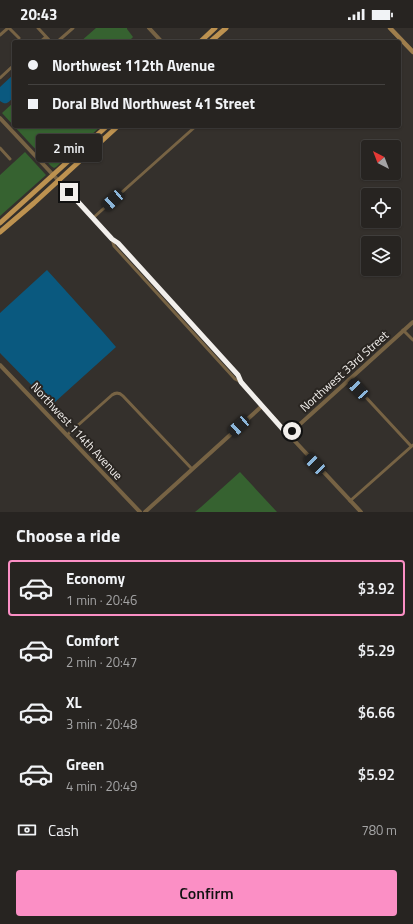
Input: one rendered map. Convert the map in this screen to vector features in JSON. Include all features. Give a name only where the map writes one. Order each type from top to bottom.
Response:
[{"type":"main road","points":[[202,40],[215,28]]},
{"type":"main road","points":[[212,40],[226,28]]},
{"type":"main road","points":[[390,28],[413,52]]},
{"type":"main road","points":[[0,232],[23,213],[105,128]]},
{"type":"main road","points":[[0,223],[116,128]]},
{"type":"street","points":[[0,35],[9,28],[19,38]]},
{"type":"street","points":[[38,28],[49,40]]},
{"type":"street","points":[[59,40],[73,28]]},
{"type":"street","points":[[149,28],[160,40]]},
{"type":"street","points":[[42,40],[46,37]]},
{"type":"street","points":[[0,78],[12,67]]},
{"type":"street","points":[[0,119],[112,239],[114,246],[235,379],[241,382],[288,435],[361,512]]},
{"type":"street","points":[[93,218],[194,128]]},
{"type":"street","points":[[0,148],[10,159]]},
{"type":"street","name":"Northwest 33rd Street","points":[[288,435],[413,322]]},
{"type":"street","points":[[404,330],[413,340]]},
{"type":"street","name":"Northwest 114th Avenue","points":[[0,365],[140,512]]},
{"type":"street","points":[[349,379],[412,445],[350,501]]},
{"type":"street","points":[[67,435],[112,395],[116,393],[121,394],[192,469]]},
{"type":"street","points":[[145,512],[262,406]]},
{"type":"green space","points":[[96,28],[127,28],[133,37],[130,40],[82,40]]},
{"type":"green space","points":[[12,104],[12,124],[2,113]]},
{"type":"green space","points":[[16,128],[99,128],[56,167],[54,168]]},
{"type":"green space","points":[[25,152],[46,175],[0,216],[0,175]]},
{"type":"green space","points":[[240,472],[277,512],[195,512],[201,507]]},
{"type":"water","points":[[12,76],[12,99],[7,103],[0,101],[0,87]]},
{"type":"water","points":[[47,270],[116,347],[55,402],[50,397],[43,397],[0,353],[0,313]]},
{"type":"route","points":[[69,192],[112,239],[118,243],[238,375],[241,382],[279,426],[288,435],[292,431]]}]
